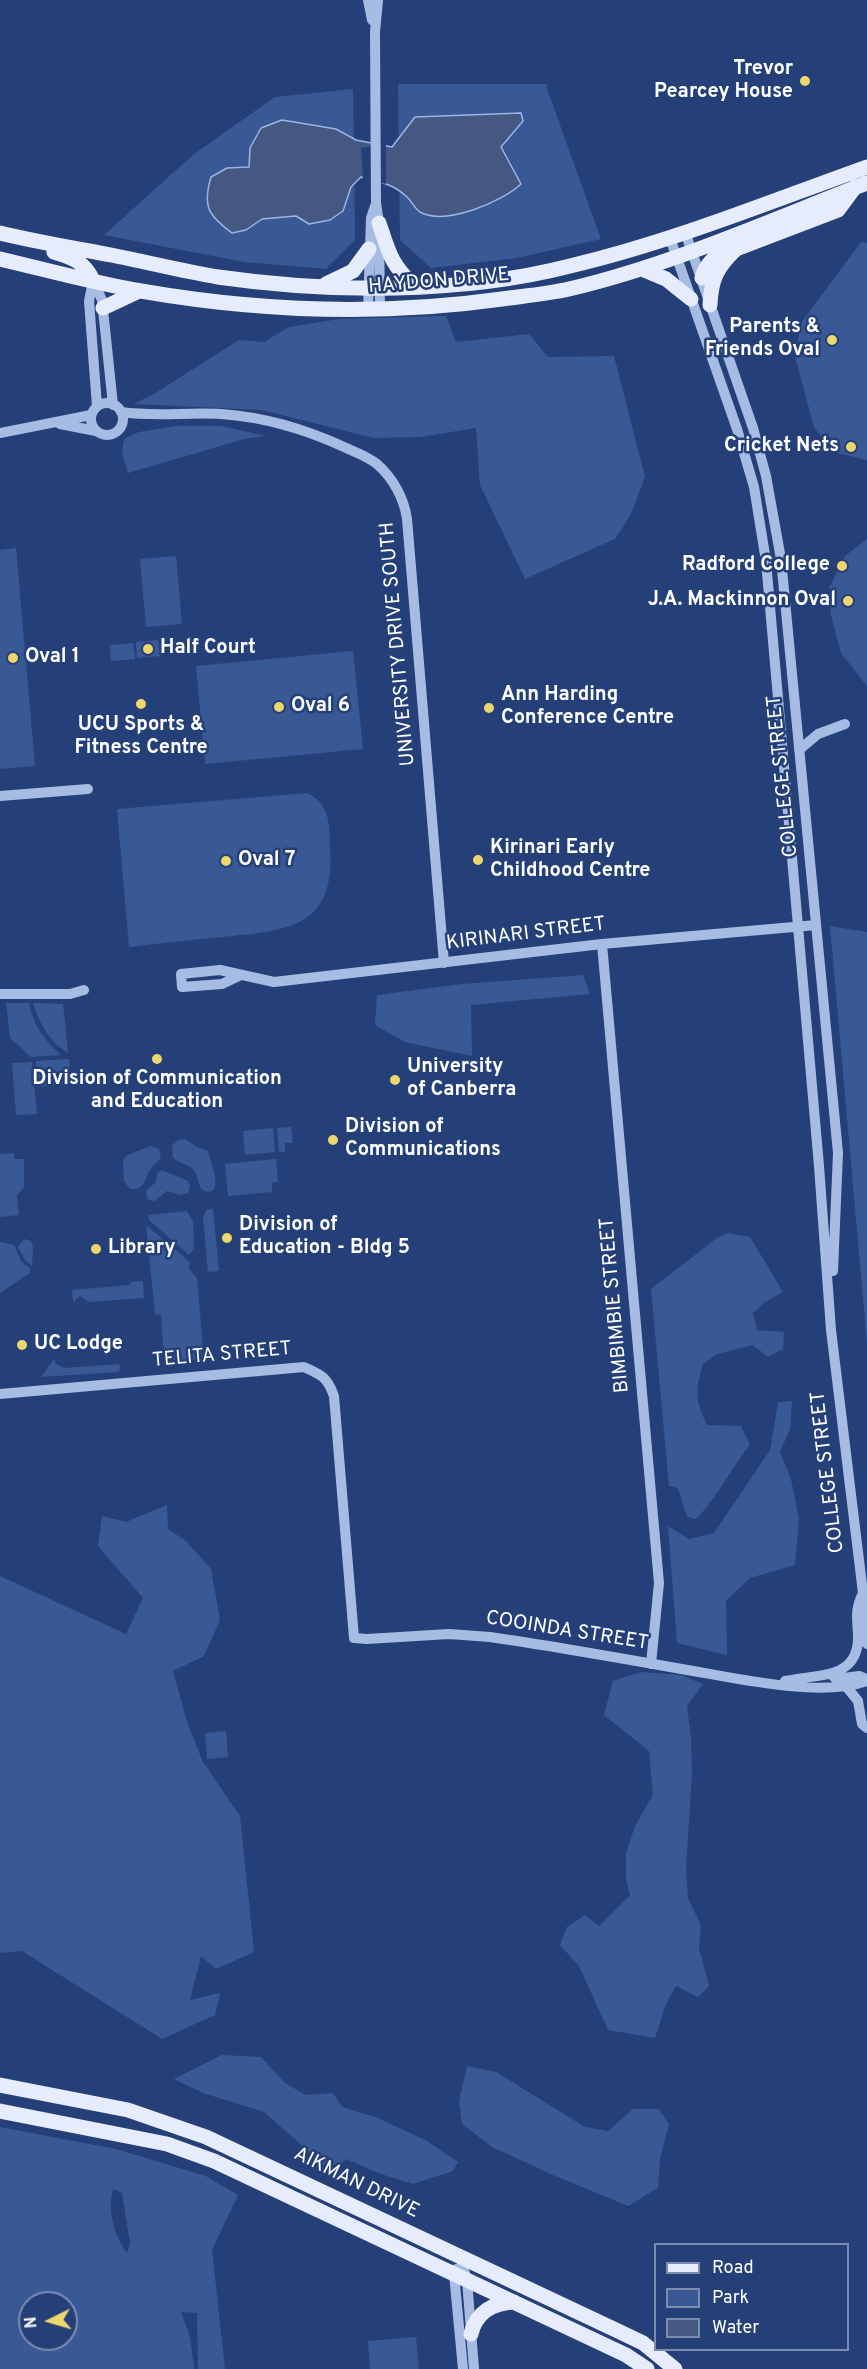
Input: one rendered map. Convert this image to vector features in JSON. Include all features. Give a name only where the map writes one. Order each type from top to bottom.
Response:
[{"type":"main road","name":"HAYDON DRIVE","points":[[3,233],[217,276],[269,283],[374,288],[482,282],[568,267],[670,238],[867,167]]},
{"type":"main road","name":"HAYDON DRIVE","points":[[0,259],[140,291],[290,310],[446,307],[567,289],[642,269],[861,185]]},
{"type":"main road","points":[[710,305],[711,286],[715,274],[736,249],[838,210],[861,185]]},
{"type":"main road","points":[[702,278],[704,269],[711,261],[732,245],[793,222],[808,206]]},
{"type":"main road","points":[[379,223],[390,258],[397,270],[414,286]]},
{"type":"main road","points":[[3,233],[26,246],[68,256],[86,267],[93,280]]},
{"type":"main road","points":[[323,285],[353,271],[369,249]]},
{"type":"main road","points":[[93,280],[97,270],[106,261],[127,258]]},
{"type":"main road","points":[[642,269],[666,279],[691,298]]},
{"type":"main road","points":[[103,308],[140,291]]},
{"type":"main road","name":"AIKMAN DRIVE","points":[[0,2085],[135,2112],[206,2137],[643,2343],[675,2369]]},
{"type":"main road","name":"AIKMAN DRIVE","points":[[0,2111],[166,2144],[225,2165],[626,2355],[648,2369]]},
{"type":"main road","points":[[471,2334],[473,2325],[487,2309],[502,2303],[514,2302]]},
{"type":"street","points":[[368,0],[375,32]]},
{"type":"street","points":[[374,310],[379,223],[375,203],[375,32],[378,0]]},
{"type":"street","points":[[374,288],[369,249],[371,218],[375,203]]},
{"type":"street","name":"COLLEGE STREET","points":[[686,232],[753,428],[766,476],[781,559],[838,1153],[831,1330]]},
{"type":"street","name":"COLLEGE STREET","points":[[670,238],[737,429],[754,487],[769,583],[831,1330],[863,1593],[867,1644]]},
{"type":"street","points":[[54,423],[96,430],[108,435],[116,431],[121,424],[103,308],[93,280]]},
{"type":"street","points":[[93,280],[89,301],[94,411],[91,422],[96,430]]},
{"type":"street","points":[[0,433],[54,423],[94,411],[105,403],[117,408]]},
{"type":"street","name":"UNIVERSITY DRIVE SOUTH","points":[[117,408],[145,415]]},
{"type":"street","name":"UNIVERSITY DRIVE SOUTH","points":[[121,424],[145,415],[185,412],[252,417],[321,436],[370,459],[389,477],[399,492],[406,511],[408,528],[444,963]]},
{"type":"street","points":[[799,750],[818,734],[845,724]]},
{"type":"street","points":[[0,796],[88,789]]},
{"type":"street","name":"KIRINARI STREET","points":[[241,975],[222,984],[182,987],[181,974],[220,970],[274,982],[602,944],[816,925]]},
{"type":"street","name":"BIMBIMBIE STREET","points":[[602,944],[659,1583],[651,1664]]},
{"type":"street","points":[[0,994],[70,994],[84,990]]},
{"type":"street","name":"TELITA STREET","points":[[0,1394],[304,1367],[319,1373],[328,1381],[334,1396],[354,1638]]},
{"type":"street","points":[[830,1674],[842,1671],[857,1655],[856,1606],[863,1593]]},
{"type":"street","name":"COOINDA STREET","points":[[354,1638],[449,1634],[490,1637],[812,1688],[867,1680]]},
{"type":"street","name":"COOINDA STREET","points":[[772,1683],[830,1674],[836,1679],[859,1676],[867,1680]]},
{"type":"street","points":[[845,1685],[858,1701],[862,1724],[867,1728]]},
{"type":"street","points":[[459,2257],[474,2369]]},
{"type":"street","points":[[461,2277],[463,2369]]},
{"type":"green space","points":[[398,84],[548,84],[546,86],[601,239],[517,258],[431,268],[400,240]]},
{"type":"green space","points":[[353,89],[355,240],[326,269],[244,262],[104,235],[194,154],[275,97]]},
{"type":"green space","name":"Parents & Friends Oval","points":[[861,242],[867,243],[867,460],[833,452],[814,427],[795,357],[801,323]]},
{"type":"green space","points":[[446,316],[456,342],[529,334],[548,357],[614,356],[645,477],[631,514],[615,539],[525,579],[480,485],[476,428],[420,437],[373,438],[262,410],[134,404],[239,340],[264,342],[289,327],[339,319]]},
{"type":"green space","points":[[175,426],[221,426],[266,436],[244,439],[128,473],[122,453],[124,439],[139,432]]},
{"type":"green space","name":"J.A. Mackinnon Oval","points":[[867,539],[867,686],[841,653],[831,615],[829,588],[845,556]]},
{"type":"green space","name":"Oval 1","points":[[16,548],[35,766],[0,769],[0,550]]},
{"type":"green space","points":[[176,556],[182,624],[146,627],[140,559]]},
{"type":"green space","name":"Half Court","points":[[158,640],[160,656],[137,658],[136,642]]},
{"type":"green space","name":"Half Court","points":[[133,643],[135,659],[111,661],[110,645]]},
{"type":"green space","name":"Oval 6","points":[[353,651],[363,749],[205,764],[196,666]]},
{"type":"green space","name":"Oval 7","points":[[307,793],[321,803],[325,809],[329,831],[330,875],[324,895],[315,910],[302,921],[266,932],[129,947],[117,809]]},
{"type":"green space","points":[[830,926],[867,932],[867,1343]]},
{"type":"green space","points":[[583,975],[590,994],[471,1005],[472,1056],[405,1042],[375,1025],[377,995],[462,984]]},
{"type":"green space","points":[[6,1003],[29,1003],[40,1032],[61,1055],[31,1057],[10,1038]]},
{"type":"green space","points":[[33,1003],[63,1004],[68,1053],[46,1032]]},
{"type":"green space","points":[[69,1059],[71,1084],[38,1087],[36,1061]]},
{"type":"green space","points":[[32,1062],[37,1114],[16,1115],[12,1063]]},
{"type":"green space","points":[[291,1127],[293,1143],[285,1143],[285,1152],[279,1152],[277,1128]]},
{"type":"green space","points":[[273,1128],[275,1152],[245,1155],[243,1131]]},
{"type":"green space","points":[[185,1139],[208,1151],[215,1179],[212,1191],[203,1190],[193,1169],[173,1158],[172,1146],[178,1140]]},
{"type":"green space","points":[[150,1146],[159,1149],[161,1158],[151,1168],[141,1187],[130,1189],[124,1181],[123,1161],[126,1156]]},
{"type":"green space","points":[[14,1153],[14,1159],[24,1159],[24,1187],[17,1196],[19,1215],[0,1217],[0,1154]]},
{"type":"green space","points":[[276,1159],[278,1182],[272,1183],[272,1192],[228,1196],[225,1164]]},
{"type":"green space","points":[[162,1170],[188,1181],[190,1186],[188,1193],[181,1195],[167,1191],[155,1201],[147,1199],[146,1191],[156,1182],[157,1173]]},
{"type":"green space","points":[[213,1209],[219,1271],[208,1272],[203,1218],[206,1210]]},
{"type":"green space","points":[[187,1211],[193,1222],[194,1248],[189,1255],[149,1220],[148,1215]]},
{"type":"green space","points":[[146,1225],[190,1262],[189,1269],[197,1278],[204,1359],[170,1362],[163,1345],[161,1315],[155,1314]]},
{"type":"green space","points":[[728,1233],[750,1237],[783,1292],[765,1302],[753,1313],[757,1330],[784,1332],[783,1349],[768,1357],[753,1345],[717,1354],[703,1364],[698,1395],[700,1408],[707,1425],[741,1426],[750,1445],[711,1502],[696,1519],[688,1517],[677,1488],[669,1486],[651,1289],[717,1238]]},
{"type":"green space","points":[[24,1239],[31,1241],[33,1247],[32,1266],[25,1260],[18,1247]]},
{"type":"green space","points":[[0,1242],[14,1245],[21,1261],[30,1268],[30,1273],[0,1293]]},
{"type":"green space","points":[[143,1281],[144,1298],[88,1302],[80,1296],[73,1302],[72,1290],[130,1285],[130,1282]]},
{"type":"green space","points":[[54,1359],[56,1364],[64,1368],[119,1364],[120,1369],[118,1372],[41,1377]]},
{"type":"green space","points":[[792,1401],[790,1429],[780,1452],[791,1479],[799,1519],[795,1565],[750,1578],[726,1601],[727,1655],[677,1643],[668,1526],[689,1539],[714,1533],[770,1450],[778,1402]]},
{"type":"green space","points":[[167,1505],[168,1529],[186,1541],[211,1569],[220,1620],[204,1656],[173,1671],[187,1722],[203,1762],[240,1816],[254,1952],[216,1969],[201,1956],[190,2000],[220,1993],[215,2015],[162,2039],[22,1951],[0,1953],[0,1576],[126,1634],[143,1598],[98,1546],[102,1516],[126,1522]]},
{"type":"green space","points":[[641,1672],[681,1675],[703,1684],[687,1706],[692,1772],[686,1869],[688,1898],[701,1925],[699,1948],[709,1986],[698,1997],[676,1986],[666,2004],[655,2038],[608,2030],[579,1966],[560,1945],[567,1927],[585,1915],[599,1926],[630,1895],[626,1879],[626,1853],[635,1826],[653,1795],[649,1751],[604,1715],[613,1681]]},
{"type":"green space","points":[[226,1731],[228,1757],[207,1759],[205,1733]]},
{"type":"green space","points":[[222,2055],[261,2057],[285,2083],[306,2095],[333,2093],[342,2107],[378,2118],[427,2141],[458,2162],[453,2171],[413,2184],[378,2173],[346,2159],[332,2172],[264,2112],[203,2093],[174,2079]]},
{"type":"green space","points":[[467,2066],[496,2072],[585,2127],[608,2131],[633,2109],[659,2109],[669,2124],[660,2159],[658,2188],[628,2206],[492,2147],[462,2124],[459,2101]]},
{"type":"green space","points":[[0,2127],[116,2149],[206,2176],[238,2195],[212,2250],[225,2369],[198,2369],[197,2313],[181,2312],[190,2336],[194,2369],[0,2369]],"holes":[[[113,2189],[122,2193],[130,2243],[127,2253],[118,2239],[111,2214]]]},
{"type":"green space","points":[[416,2337],[419,2369],[370,2369],[368,2341]]},
{"type":"water","points":[[521,113],[523,121],[501,147],[521,184],[501,198],[473,210],[444,216],[431,216],[418,211],[408,198],[397,190],[386,184],[361,177],[351,187],[343,211],[330,220],[309,224],[296,216],[262,219],[246,230],[232,233],[213,216],[210,210],[207,196],[211,177],[227,168],[249,167],[250,148],[261,128],[282,120],[336,129],[356,140],[392,147],[415,117]]},
{"type":"pier","points":[[386,143],[386,184],[363,180],[361,148]]},
{"type":"place","name":"Trevor Pearcey House","points":[[805,81]]},
{"type":"place","name":"Parents & Friends Oval","points":[[832,340]]},
{"type":"place","name":"Cricket Nets","points":[[851,447]]},
{"type":"place","name":"Radford College","points":[[842,566]]},
{"type":"place","name":"J.A. Mackinnon Oval","points":[[848,601]]},
{"type":"place","name":"Half Court","points":[[148,649]]},
{"type":"place","name":"Oval 1","points":[[13,658]]},
{"type":"place","name":"UCU Sports & Fitness Centre","points":[[141,704]]},
{"type":"place","name":"Oval 6","points":[[279,707]]},
{"type":"place","name":"Ann Harding Conference Centre","points":[[489,708]]},
{"type":"place","name":"Kirinari Early Childhood Centre","points":[[478,860]]},
{"type":"place","name":"Oval 7","points":[[226,861]]},
{"type":"place","name":"Division of Communication and Education","points":[[157,1059]]},
{"type":"place","name":"University of Canberra","points":[[395,1080]]},
{"type":"place","name":"Division of Communications","points":[[333,1140]]},
{"type":"place","name":"Division of Education - Bldg 5","points":[[227,1238]]},
{"type":"place","name":"Library","points":[[96,1249]]},
{"type":"place","name":"UC Lodge","points":[[22,1345]]}]
